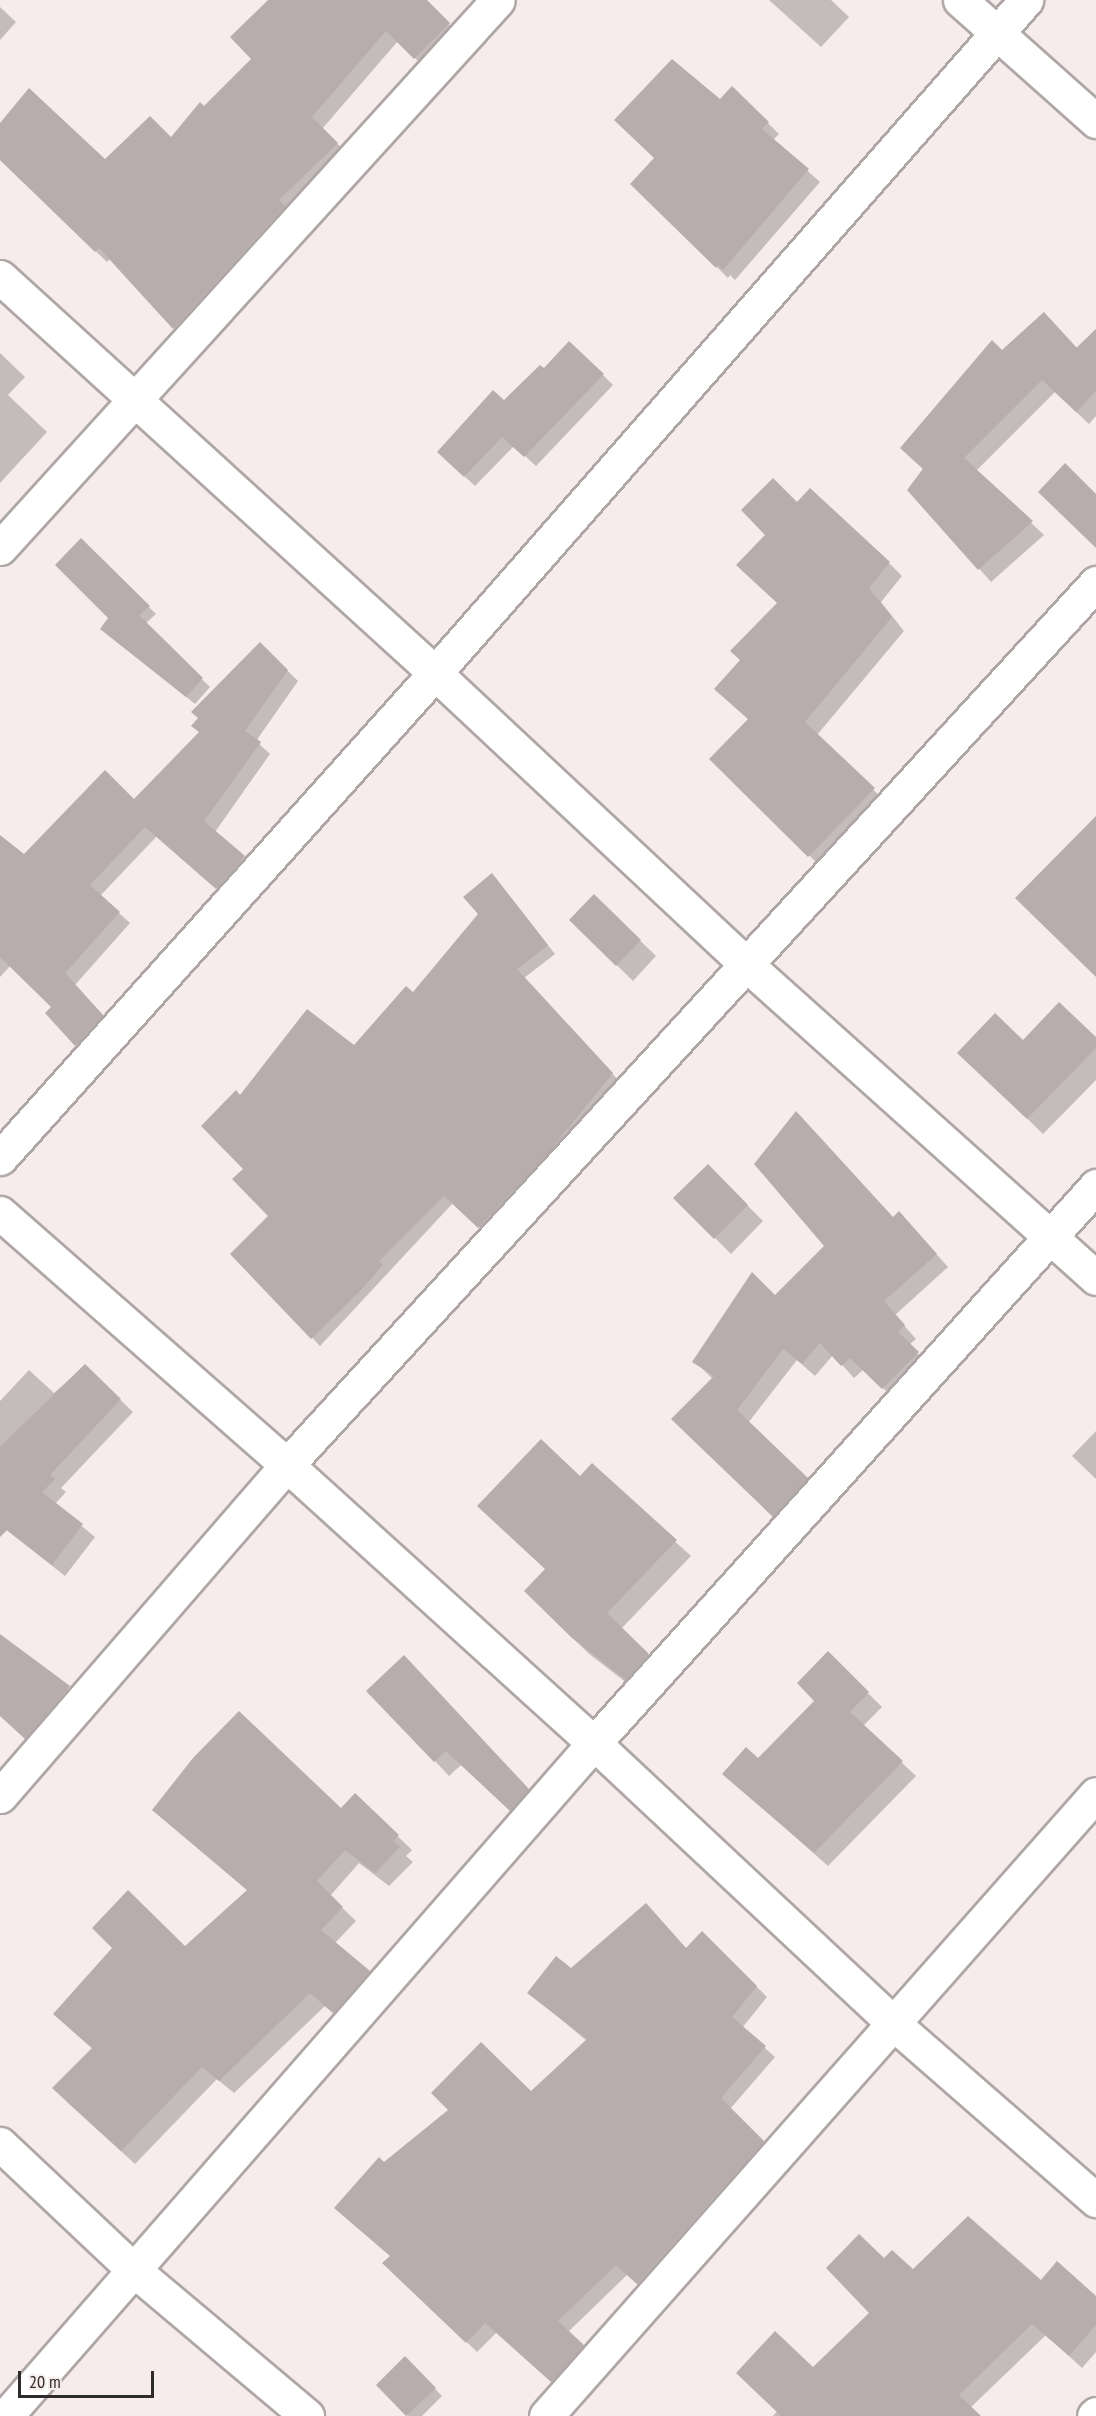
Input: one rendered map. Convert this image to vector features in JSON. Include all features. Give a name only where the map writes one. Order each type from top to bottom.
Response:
[{"type":"street","points":[[0,548],[498,0]]},
{"type":"street","points":[[960,0],[1096,121]]},
{"type":"street","points":[[0,1158],[435,673],[1026,0]]},
{"type":"street","points":[[0,277],[435,673],[746,964],[1096,1278]]},
{"type":"street","points":[[0,1796],[287,1465],[1096,583]]},
{"type":"street","points":[[6,2416],[594,1743],[1048,1236],[1096,1186]]},
{"type":"street","points":[[0,1213],[287,1465],[594,1743],[894,2024],[1096,2200]]},
{"type":"street","points":[[546,2416],[1096,1794]]},
{"type":"street","points":[[0,2144],[135,2271],[307,2416]]},
{"type":"building","points":[[268,0],[427,0],[450,23],[414,59],[386,31],[312,117],[338,143],[279,200],[285,206],[173,329],[99,248],[95,252],[0,160],[0,123],[29,88],[105,159],[150,116],[171,137],[200,102],[204,106],[251,59],[230,37]]},
{"type":"building","points":[[672,59],[720,99],[732,86],[769,122],[762,129],[809,169],[723,270],[718,265],[716,268],[630,184],[654,158],[614,120]]},
{"type":"building","points":[[1044,312],[1077,348],[1096,329],[1096,391],[1076,412],[1042,380],[964,458],[1033,521],[978,570],[907,490],[923,469],[900,448],[992,340],[1002,350]]},
{"type":"building","points":[[569,341],[604,374],[524,457],[502,437],[464,477],[437,452],[493,390],[504,400],[540,365],[544,368]]},
{"type":"building","points":[[1065,463],[1096,494],[1096,548],[1038,492]]},
{"type":"building","points":[[773,478],[797,502],[810,488],[890,562],[869,588],[892,617],[805,722],[875,788],[808,857],[709,759],[748,719],[714,689],[740,660],[730,651],[777,603],[736,565],[765,535],[741,510]]},
{"type":"building","points":[[81,538],[150,606],[139,615],[203,678],[186,697],[100,629],[108,618],[55,565]]},
{"type":"building","points":[[260,642],[288,670],[245,731],[261,742],[204,821],[245,856],[216,889],[145,827],[90,885],[120,912],[65,973],[103,1015],[75,1046],[45,1013],[51,1007],[0,957],[0,835],[24,854],[105,770],[134,799],[199,732],[191,726],[198,718],[191,712]]},
{"type":"building","points":[[1096,816],[1096,977],[1015,898]]},
{"type":"building","points":[[492,873],[548,945],[517,969],[613,1073],[549,1152],[478,1228],[444,1196],[379,1261],[383,1265],[311,1339],[230,1254],[268,1216],[232,1179],[243,1169],[201,1126],[236,1090],[240,1095],[307,1009],[354,1045],[406,986],[413,992],[478,914],[463,897]]},
{"type":"building","points":[[594,894],[641,940],[616,966],[569,920]]},
{"type":"building","points":[[1059,1002],[1096,1037],[1096,1048],[1027,1119],[957,1053],[995,1013],[1023,1040]]},
{"type":"building","points":[[796,1111],[893,1217],[899,1211],[937,1254],[884,1301],[905,1325],[898,1332],[919,1352],[882,1389],[850,1358],[841,1366],[820,1343],[802,1364],[783,1349],[737,1410],[808,1478],[773,1517],[671,1419],[714,1376],[692,1362],[752,1272],[775,1295],[824,1246],[754,1164]]},
{"type":"building","points":[[708,1164],[748,1205],[714,1239],[673,1198]]},
{"type":"building","points":[[85,1364],[121,1399],[50,1475],[55,1479],[42,1492],[83,1524],[52,1565],[7,1530],[0,1537],[0,1447]]},
{"type":"building","points":[[541,1439],[580,1476],[592,1463],[677,1540],[607,1613],[649,1654],[626,1680],[572,1638],[524,1591],[545,1569],[477,1506]]},
{"type":"building","points":[[0,1634],[70,1686],[25,1739],[0,1716]]},
{"type":"building","points":[[828,1651],[869,1692],[850,1712],[903,1761],[814,1853],[722,1774],[746,1747],[758,1758],[814,1701],[797,1683]]},
{"type":"building","points":[[404,1655],[529,1789],[510,1811],[446,1751],[434,1762],[366,1691]]},
{"type":"building","points":[[239,1711],[341,1808],[355,1793],[399,1835],[393,1841],[400,1847],[375,1873],[345,1850],[317,1881],[343,1907],[321,1930],[370,1971],[333,2013],[310,1993],[219,2081],[202,2067],[121,2151],[52,2088],[92,2048],[53,2014],[112,1948],[92,1928],[128,1890],[185,1946],[247,1890],[152,1810],[193,1758]]},
{"type":"building","points":[[646,1903],[686,1948],[702,1931],[757,1986],[732,2017],[766,2046],[721,2098],[764,2141],[637,2284],[616,2265],[558,2321],[584,2345],[551,2382],[485,2323],[466,2343],[382,2263],[390,2256],[334,2208],[379,2157],[384,2162],[448,2110],[431,2093],[481,2042],[531,2091],[587,2039],[527,1993],[556,1956],[571,1968]]},
{"type":"building","points":[[968,2216],[1041,2280],[1057,2261],[1096,2296],[1096,2325],[1069,2356],[1032,2324],[959,2395],[981,2416],[781,2416],[736,2373],[775,2331],[813,2367],[869,2313],[826,2268],[859,2234],[884,2258],[892,2250],[913,2269]]},
{"type":"building","points":[[405,2356],[436,2388],[406,2416],[376,2385]]}]
